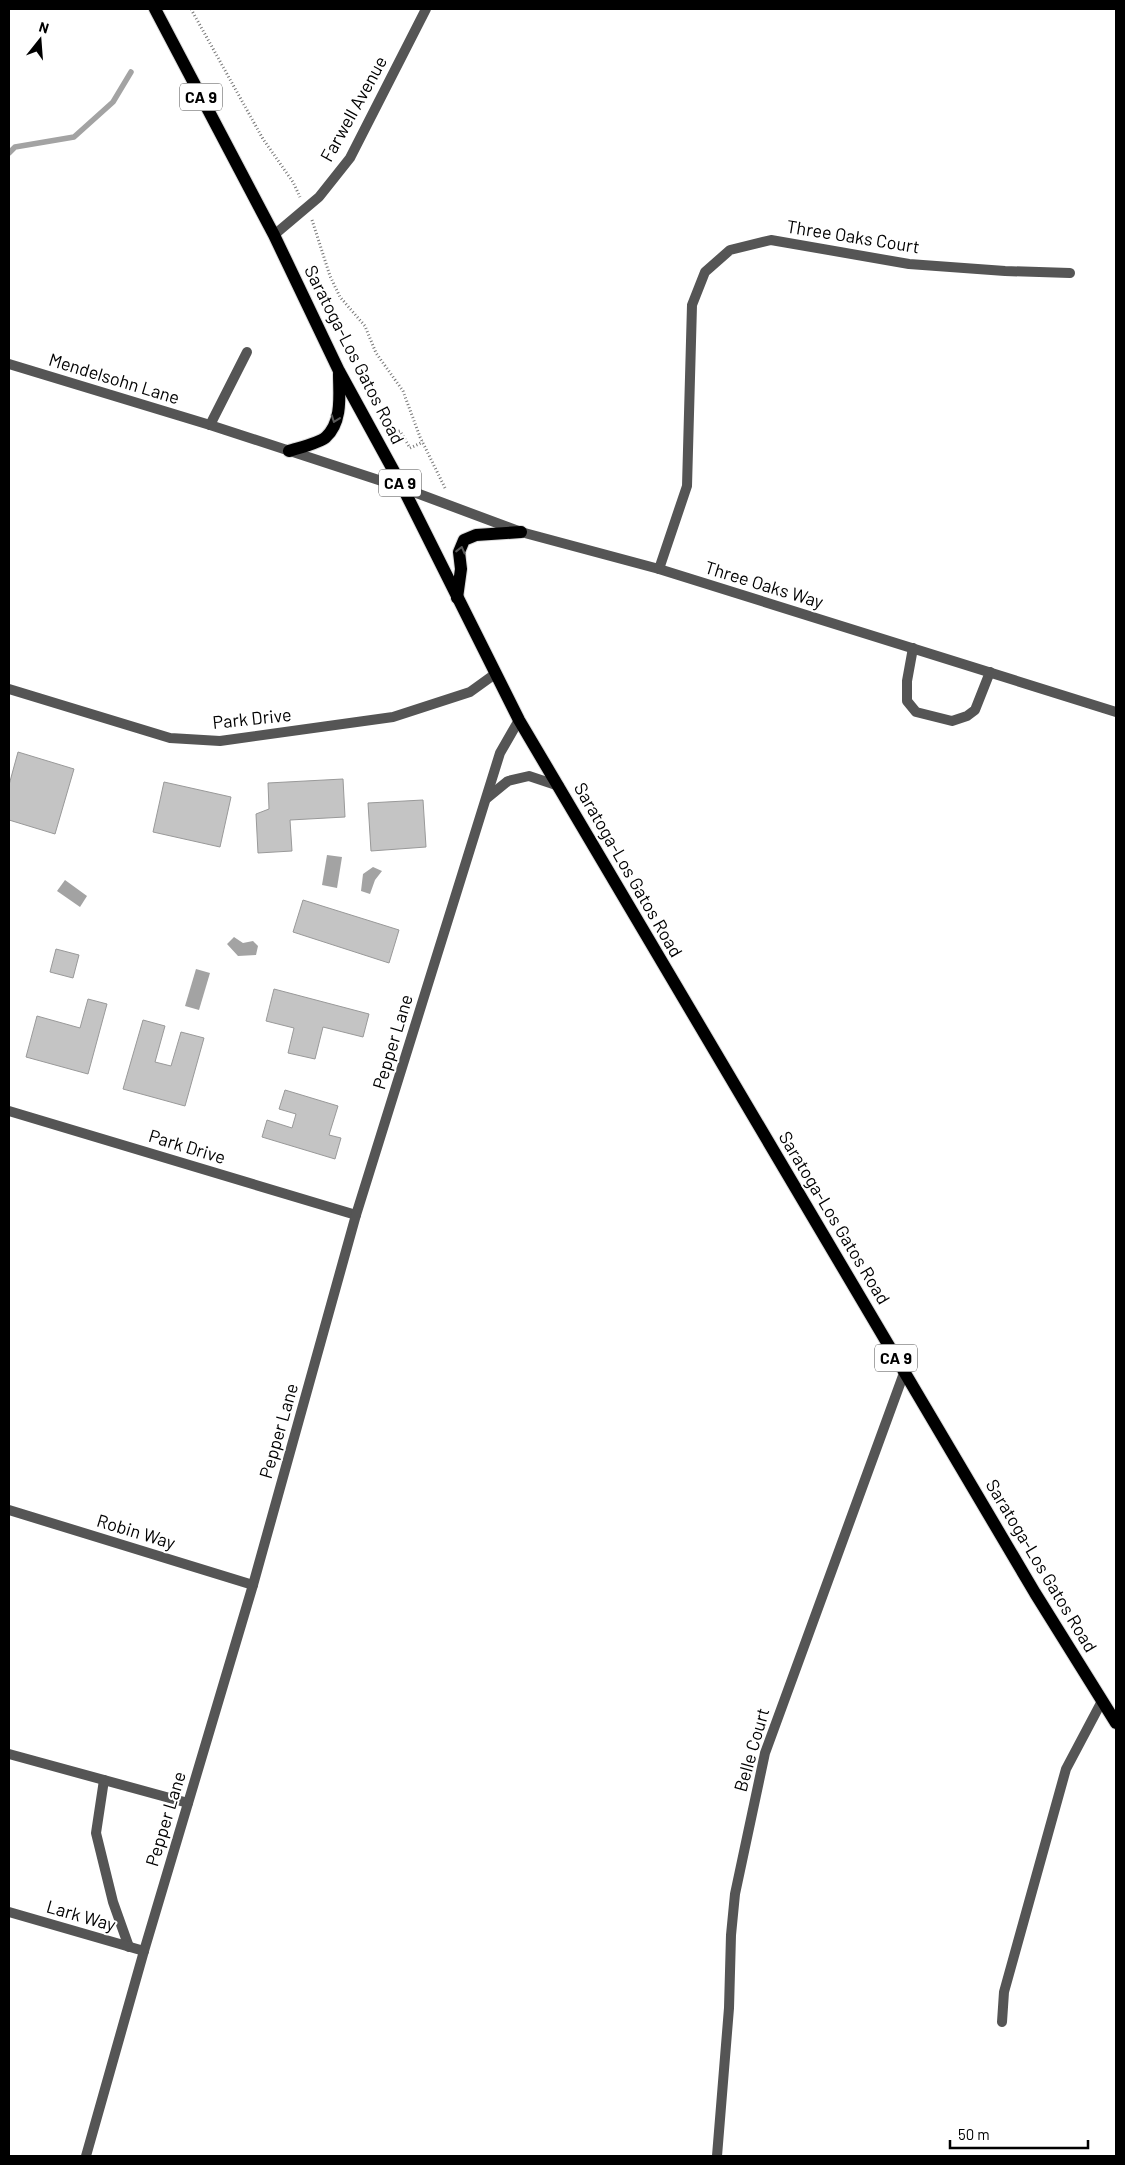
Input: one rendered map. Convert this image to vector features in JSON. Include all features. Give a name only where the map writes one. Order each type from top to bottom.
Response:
[{"type":"main road","name":"Saratoga-Los Gatos Road","points":[[155,9],[274,235],[339,371],[403,488],[520,720],[904,1373],[1035,1593],[1116,1723]]},
{"type":"main road","points":[[289,451],[325,438],[334,424],[339,409],[339,371]]},
{"type":"main road","points":[[457,598],[461,569],[459,552],[464,540],[476,535],[521,532]]},
{"type":"street","name":"Farwell Avenue","points":[[274,235],[319,197],[350,158],[426,9]]},
{"type":"street","name":"Three Oaks Court","points":[[659,569],[687,486],[692,305],[705,272],[730,250],[771,240],[909,264],[1005,271],[1070,272]]},
{"type":"street","points":[[210,425],[247,352]]},
{"type":"street","name":"Mendelsohn Lane","points":[[9,364],[210,425],[403,488]]},
{"type":"street","name":"Three Oaks Way","points":[[403,488],[521,532],[659,569],[1116,712]]},
{"type":"street","points":[[913,648],[907,681],[907,701],[916,712],[952,721],[967,716],[975,710],[990,672]]},
{"type":"street","name":"Park Drive","points":[[9,689],[170,738],[220,741],[393,717],[470,692],[496,674]]},
{"type":"street","name":"Pepper Lane","points":[[86,2156],[144,1952],[253,1585],[356,1215],[500,753],[520,720]]},
{"type":"street","points":[[486,799],[508,781],[529,776],[559,786]]},
{"type":"street","name":"Park Drive","points":[[9,1110],[356,1215]]},
{"type":"street","name":"Belle Court","points":[[717,2156],[729,2008],[731,1935],[735,1894],[765,1753],[904,1373]]},
{"type":"street","name":"Robin Way","points":[[9,1510],[253,1585]]},
{"type":"street","points":[[1002,2022],[1004,1992],[1066,1769],[1102,1701]]},
{"type":"street","points":[[9,1754],[188,1803]]},
{"type":"street","points":[[104,1780],[96,1833],[113,1902],[129,1947]]},
{"type":"street","name":"Lark Way","points":[[9,1912],[144,1952]]},
{"type":"path","points":[[191,9],[263,139],[293,182],[316,229],[330,276],[340,297],[365,326],[376,353],[403,391],[423,442],[453,506]]},
{"type":"path","points":[[392,433],[400,431],[410,448],[423,442]]},
{"type":"shaded area","points":[[327,855],[342,857],[337,888],[322,885]]},
{"type":"shaded area","points":[[373,867],[382,871],[375,880],[370,894],[361,891],[363,874]]},
{"type":"shaded area","points":[[65,880],[87,896],[80,907],[57,891]]},
{"type":"shaded area","points":[[234,937],[243,943],[253,941],[258,946],[256,955],[238,956],[227,944]]},
{"type":"shaded area","points":[[196,969],[210,973],[199,1010],[185,1006]]},
{"type":"building","points":[[18,752],[74,769],[55,834],[9,820],[9,785]]},
{"type":"building","points":[[343,779],[345,817],[290,820],[292,851],[258,853],[256,814],[269,809],[268,783]]},
{"type":"building","points":[[164,782],[231,797],[220,847],[153,832]]},
{"type":"building","points":[[423,800],[426,847],[371,851],[368,803]]},
{"type":"building","points":[[303,900],[399,930],[389,963],[293,932]]},
{"type":"building","points":[[56,949],[79,955],[73,978],[50,972]]},
{"type":"building","points":[[274,989],[369,1014],[363,1037],[323,1027],[315,1059],[288,1053],[294,1028],[266,1021]]},
{"type":"building","points":[[88,999],[107,1004],[88,1074],[26,1057],[37,1016],[80,1028]]},
{"type":"building","points":[[143,1020],[165,1026],[155,1062],[171,1066],[181,1032],[204,1038],[185,1106],[123,1089]]},
{"type":"building","points":[[285,1090],[338,1106],[329,1135],[341,1138],[335,1159],[262,1137],[267,1120],[292,1128],[296,1114],[279,1109]]},
{"type":"waterway","points":[[9,153],[15,147],[74,137],[113,102],[131,72]]}]
